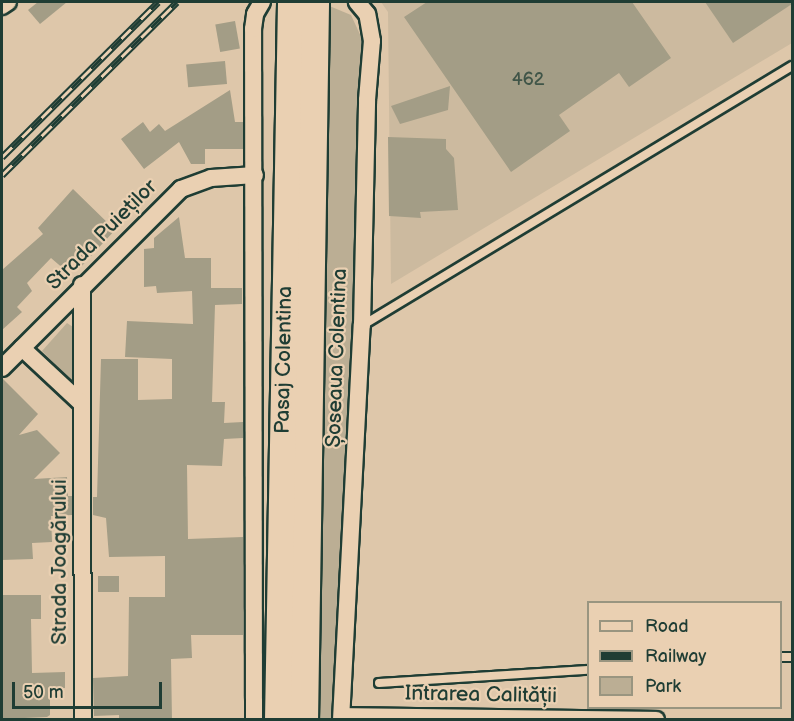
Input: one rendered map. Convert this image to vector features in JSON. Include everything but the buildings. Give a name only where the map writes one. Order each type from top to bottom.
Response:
[{"type":"highway","name":"Pasaj Colentina","points":[[291,2],[301,78],[304,720]]},
{"type":"highway","name":"Pasaj Colentina","points":[[278,720],[301,78],[315,2]]},
{"type":"street","points":[[2,6],[8,2]]},
{"type":"street","points":[[254,720],[253,29],[255,14],[262,2]]},
{"type":"street","name":"Șoseaua Colentina","points":[[341,718],[362,325],[367,100],[372,41],[367,14],[360,2]]},
{"type":"street","name":"Strada Puieților","points":[[2,368],[82,285],[181,189],[211,178],[255,175]]},
{"type":"street","name":"Strada Joagărului","points":[[82,285],[82,720]]},
{"type":"street","points":[[22,348],[82,404]]},
{"type":"street","name":"Intrarea Calității","points":[[341,718],[656,720]]},
{"type":"lane","points":[[362,325],[792,66]]},
{"type":"lane","points":[[379,683],[587,670]]},
{"type":"shaded area","points":[[381,2],[792,2],[792,43],[391,284],[388,12]]},
{"type":"green space","points":[[327,5],[351,15],[363,41],[355,363],[335,719],[320,720]]},
{"type":"green space","points":[[67,323],[73,327],[72,382],[42,351]]},
{"type":"railway","points":[[2,157],[158,2]]},
{"type":"railway","points":[[2,175],[177,2]]}]
